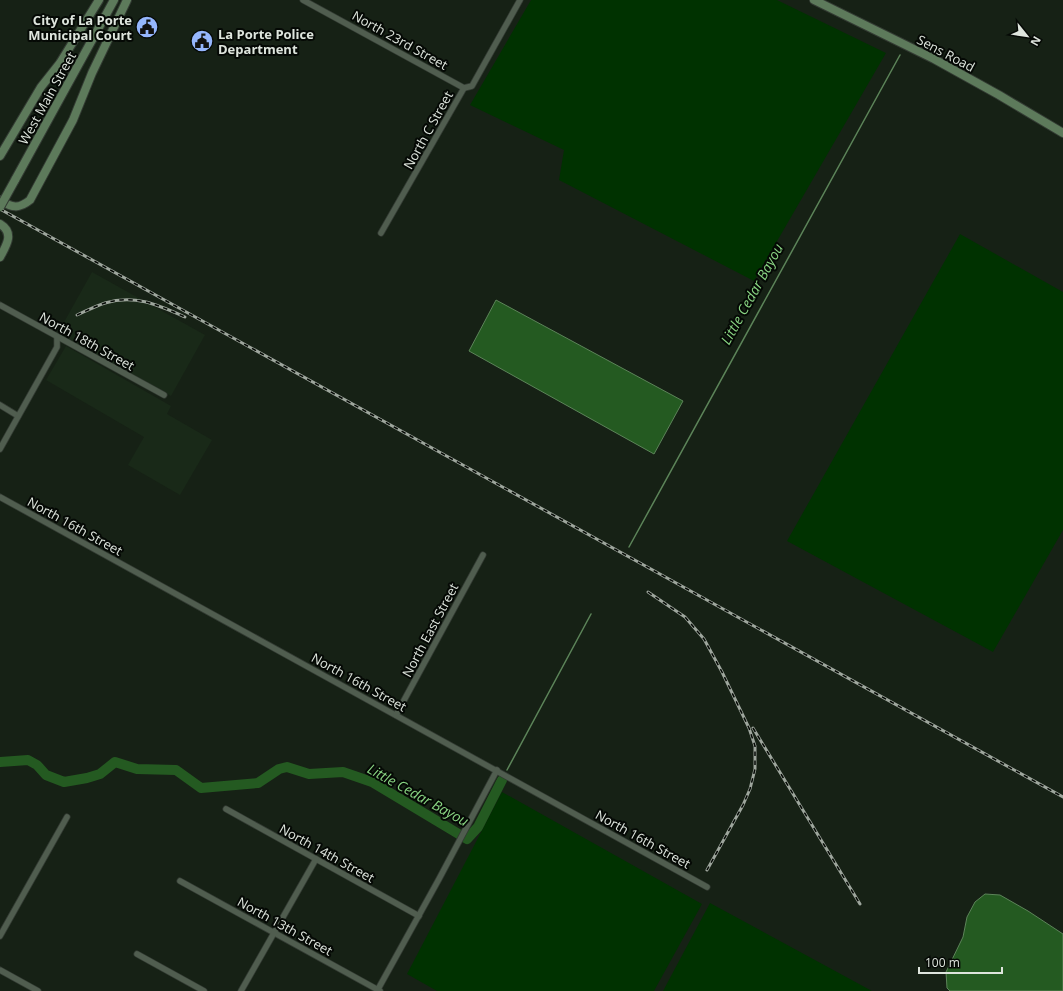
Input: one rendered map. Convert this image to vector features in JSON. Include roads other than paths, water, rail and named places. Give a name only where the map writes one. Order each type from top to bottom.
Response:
[{"type":"main road","points":[[0,156],[41,87],[60,63],[99,0]]},
{"type":"main road","name":"West Main Street","points":[[0,207],[114,0]]},
{"type":"main road","points":[[0,200],[12,206],[22,206],[30,200],[72,120],[126,0]]},
{"type":"main road","name":"Sens Road","points":[[814,0],[934,59],[1063,133]]},
{"type":"main road","points":[[0,224],[6,229],[9,237],[7,245],[0,257]]},
{"type":"street","name":"North 23rd Street","points":[[303,0],[464,88]]},
{"type":"street","name":"North C Street","points":[[381,233],[464,88],[472,86],[520,0]]},
{"type":"street","name":"North 18th Street","points":[[0,305],[164,395]]},
{"type":"street","points":[[0,449],[57,347],[57,337]]},
{"type":"street","points":[[0,405],[18,416]]},
{"type":"street","name":"North 16th Street","points":[[0,497],[707,887]]},
{"type":"street","name":"North East Street","points":[[396,715],[483,555]]},
{"type":"street","points":[[378,991],[497,770]]},
{"type":"street","name":"North 14th Street","points":[[226,808],[419,916]]},
{"type":"street","points":[[0,936],[67,817]]},
{"type":"street","points":[[241,991],[316,859]]},
{"type":"street","name":"North 13th Street","points":[[180,880],[378,991]]},
{"type":"street","points":[[137,954],[204,991]]},
{"type":"street","points":[[0,970],[38,991]]},
{"type":"waterway","name":"Little Cedar Bayou","points":[[629,547],[900,55]]},
{"type":"waterway","name":"Little Cedar Bayou","points":[[507,770],[591,614]]},
{"type":"waterway","name":"Little Cedar Bayou","points":[[0,762],[28,760],[37,765],[46,775],[64,782],[100,774],[115,762],[137,769],[176,770],[201,788],[258,783],[279,769],[287,767],[309,774],[343,772],[372,782],[467,839],[478,827],[502,780]]},
{"type":"railway","points":[[0,209],[1063,797]]},
{"type":"railway","points":[[77,315],[105,303],[136,300],[165,308],[185,317]]},
{"type":"railway","points":[[648,592],[685,617],[704,639],[749,728],[755,746],[755,769],[750,789],[743,805],[707,870]]},
{"type":"railway","points":[[753,728],[860,904]]},
{"type":"place","name":"City of La Porte Municipal Court","points":[[147,27]]},
{"type":"place","name":"La Porte Police Department","points":[[202,41]]}]
